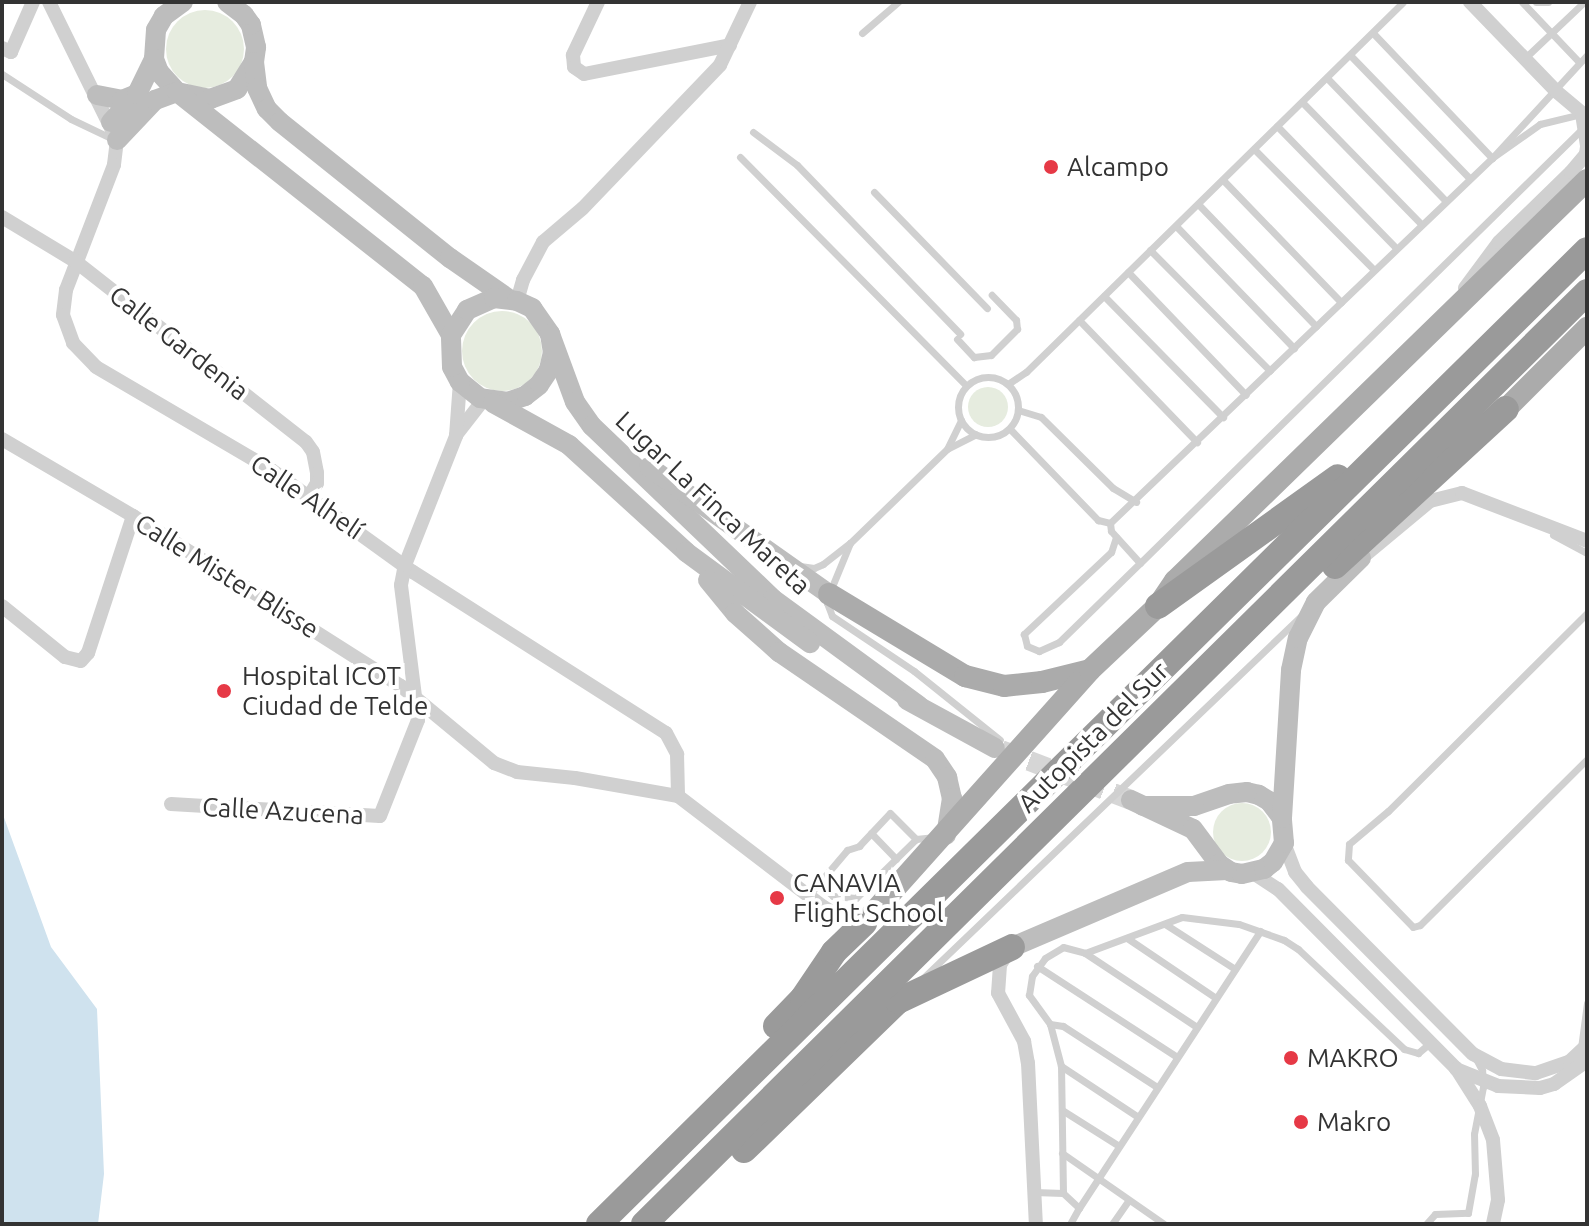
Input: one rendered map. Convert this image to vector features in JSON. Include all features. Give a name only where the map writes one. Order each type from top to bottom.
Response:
[{"type":"highway","name":"Autopista del Sur","points":[[599,1224],[1587,250]]},
{"type":"highway","name":"Autopista del Sur","points":[[644,1224],[1587,292]]},
{"type":"highway","points":[[1164,711],[1293,607],[1506,409]]},
{"type":"highway","points":[[1158,606],[1397,436]]},
{"type":"highway","points":[[578,1224],[754,1050],[803,998],[834,952],[864,923]]},
{"type":"highway","points":[[666,1224],[898,1001],[1012,947]]},
{"type":"main road","points":[[864,923],[946,835],[1090,670],[1158,606],[1175,581],[1587,180]]},
{"type":"main road","points":[[1506,409],[1587,328]]},
{"type":"main road","points":[[829,594],[965,676],[1004,686],[1042,682],[1090,670]]},
{"type":"street","points":[[6,50],[33,2]]},
{"type":"street","points":[[49,2],[114,131]]},
{"type":"street","points":[[227,2],[244,8]]},
{"type":"street","points":[[598,2],[573,55],[574,67],[584,74],[730,45]]},
{"type":"street","points":[[451,335],[467,310],[494,298],[513,300],[543,242],[583,208],[708,78],[730,45],[750,2]]},
{"type":"street","points":[[1429,336],[1499,242],[1571,172],[1586,154],[1587,147],[1585,118],[1470,2]]},
{"type":"street","points":[[114,131],[154,59],[156,30],[178,3]]},
{"type":"street","name":"Lugar La Finca Mareta","points":[[244,8],[255,35],[257,88],[267,109],[450,258],[513,300],[532,308],[550,334],[575,402],[592,426],[619,448],[714,546],[773,599],[919,706]]},
{"type":"street","points":[[154,59],[159,72],[177,92],[423,286],[451,335],[452,367],[460,382]]},
{"type":"street","points":[[114,131],[155,100],[177,92],[200,99],[224,96],[247,77],[254,62]]},
{"type":"street","points":[[97,95],[122,100],[137,94]]},
{"type":"street","name":"Calle Alhelí","points":[[114,131],[114,165],[75,261],[63,315],[73,343],[96,367],[310,495],[405,565],[666,733],[677,754],[678,796]]},
{"type":"street","name":"Calle Gardenia","points":[[2,217],[75,261],[306,442],[313,452],[317,473],[317,483],[310,495]]},
{"type":"street","points":[[487,400],[508,402],[525,396],[539,385],[549,370],[553,352],[550,334]]},
{"type":"street","name":"Lugar La Finca Mareta","points":[[460,382],[569,445],[686,552],[798,635],[851,670],[998,745]]},
{"type":"street","name":"Calle Azucena","points":[[171,804],[380,816],[418,720],[401,585],[405,565],[456,436],[460,382]]},
{"type":"street","name":"Calle Azucena","points":[[456,436],[487,400]]},
{"type":"street","points":[[1506,409],[1316,602],[1298,638],[1291,670],[1282,818],[1284,843],[1295,872],[1307,887],[1473,1054],[1501,1069],[1536,1073],[1585,1052]]},
{"type":"street","name":"Calle Mister Blisse","points":[[2,439],[133,516],[401,686],[494,763],[517,772],[575,778],[678,796],[822,906],[845,920],[864,923]]},
{"type":"street","points":[[619,448],[789,563],[829,594]]},
{"type":"street","points":[[1358,560],[1430,501],[1448,495],[1478,497],[1587,541]]},
{"type":"street","points":[[2,606],[65,657],[81,661],[88,653],[133,516]]},
{"type":"street","points":[[686,552],[735,613],[779,652],[935,759],[947,777],[952,798],[946,835]]},
{"type":"street","points":[[1227,870],[1193,829],[1137,803],[1194,806],[1247,792],[1269,801],[1282,818]]},
{"type":"street","points":[[1253,873],[1273,862],[1284,843]]},
{"type":"street","points":[[1036,1224],[1028,1063],[1024,1041],[998,993],[1000,965],[1012,947],[1188,872],[1227,870],[1253,873],[1278,889],[1456,1068],[1480,1106],[1493,1140],[1498,1171],[1498,1200],[1493,1224]]},
{"type":"street","name":"Calle Mister Blisse","points":[[822,906],[839,933],[834,952]]},
{"type":"street","points":[[1456,1068],[1483,1082],[1540,1088],[1554,1084],[1585,1052]]},
{"type":"lane","points":[[862,33],[898,2]]},
{"type":"lane","points":[[1008,384],[1026,372],[1403,2]]},
{"type":"lane","points":[[1522,2],[1579,62]]},
{"type":"lane","points":[[1536,2],[1548,2]]},
{"type":"lane","points":[[1525,58],[1584,2]]},
{"type":"lane","points":[[1373,33],[1492,158]]},
{"type":"lane","points":[[1350,55],[1469,178]]},
{"type":"lane","points":[[1110,523],[1136,502],[1445,200],[1492,158],[1557,92],[1587,55]]},
{"type":"lane","points":[[2,74],[71,119],[114,131]]},
{"type":"lane","points":[[1327,78],[1445,200]]},
{"type":"lane","points":[[1302,102],[1421,224]]},
{"type":"lane","points":[[1492,158],[1540,124],[1585,118]]},
{"type":"lane","points":[[1116,537],[1111,552],[1024,634],[1027,646],[1039,651],[1059,642],[1585,118]]},
{"type":"lane","points":[[1277,126],[1396,248]]},
{"type":"lane","points":[[753,132],[797,165],[974,357],[991,355],[1017,329],[1016,320],[992,295]]},
{"type":"lane","points":[[1254,149],[1374,270]]},
{"type":"lane","points":[[740,157],[967,386]]},
{"type":"lane","points":[[1223,180],[1341,302]]},
{"type":"lane","points":[[874,192],[987,308]]},
{"type":"lane","points":[[1198,204],[1316,326]]},
{"type":"lane","points":[[1176,226],[1294,348]]},
{"type":"lane","points":[[1150,250],[1270,371]]},
{"type":"lane","points":[[1128,272],[1246,395]]},
{"type":"lane","points":[[1104,296],[1223,417]]},
{"type":"lane","points":[[1079,320],[1197,442]]},
{"type":"lane","points":[[947,449],[961,420],[959,401],[967,386],[983,377],[1008,384],[1014,391],[1018,410],[1010,429],[994,437],[976,434],[961,420]]},
{"type":"lane","points":[[1018,410],[1041,417],[1113,488],[1136,502]]},
{"type":"lane","points":[[1010,429],[1098,520],[1110,523]]},
{"type":"lane","points":[[789,563],[814,568],[850,543],[947,449],[976,434]]},
{"type":"lane","points":[[1525,516],[1538,528],[1587,553]]},
{"type":"lane","points":[[1110,523],[1116,537],[1140,563]]},
{"type":"lane","points":[[850,543],[829,594],[827,603],[832,616],[914,671],[998,745]]},
{"type":"lane","points":[[898,1001],[1316,602]]},
{"type":"lane","points":[[1587,613],[1388,811],[1349,844],[1348,860],[1413,927],[1420,925],[1587,759]]},
{"type":"lane","points":[[809,896],[847,850],[859,846],[890,813],[916,839]]},
{"type":"lane","points":[[871,833],[896,859]]},
{"type":"lane","points":[[818,883],[833,896],[856,898],[916,839],[946,835]]},
{"type":"lane","points":[[1085,953],[1165,924],[1196,917],[1260,931],[1298,949],[1404,1049],[1418,1053],[1430,1043]]},
{"type":"lane","points":[[1165,924],[1235,969]]},
{"type":"lane","points":[[1070,1224],[1260,931]]},
{"type":"lane","points":[[1127,938],[1216,998]]},
{"type":"lane","points":[[1063,1193],[1061,1066],[1050,1024],[1029,995],[1037,966],[1063,947],[1085,953],[1197,1027]]},
{"type":"lane","points":[[1037,966],[1177,1057]]},
{"type":"lane","points":[[1585,1052],[1584,1006],[1587,1003]]},
{"type":"lane","points":[[1050,1024],[1063,1026],[1157,1087]]},
{"type":"lane","points":[[1426,1224],[1435,1214],[1468,1213],[1475,1174],[1474,1134],[1483,1082],[1473,1054]]},
{"type":"lane","points":[[1061,1066],[1138,1117]]},
{"type":"lane","points":[[1062,1110],[1119,1146]]},
{"type":"lane","points":[[1062,1153],[1159,1223]]},
{"type":"lane","points":[[1034,1192],[1063,1193],[1079,1208]]},
{"type":"lane","points":[[1112,1224],[1128,1201]]},
{"type":"shaded area","points":[[197,10],[213,10],[227,16],[238,27],[244,49],[238,71],[227,82],[213,88],[197,88],[183,82],[172,71],[166,57],[166,41],[172,27],[183,16]]},
{"type":"shaded area","points":[[494,311],[510,311],[531,322],[542,343],[542,359],[531,380],[510,391],[494,391],[480,385],[468,373],[462,359],[462,343],[468,329],[480,317]]},
{"type":"shaded area","points":[[988,387],[1002,393],[1008,407],[1002,421],[988,427],[974,421],[968,407],[974,393]]},
{"type":"shaded area","points":[[1242,803],[1263,811],[1271,832],[1263,853],[1242,861],[1221,853],[1213,832],[1221,811]]},
{"type":"water","points":[[2,812],[51,947],[97,1009],[104,1174],[98,1224],[2,1224]]},
{"type":"tunnel","points":[[1001,750],[1131,800]]},
{"type":"place","name":"Alcampo","points":[[1051,167]]},
{"type":"place","name":"Hospital ICOT Ciudad de Telde","points":[[224,691]]},
{"type":"place","name":"CANAVIA Flight School","points":[[777,898]]},
{"type":"place","name":"MAKRO","points":[[1291,1058]]},
{"type":"place","name":"Makro","points":[[1301,1122]]}]
